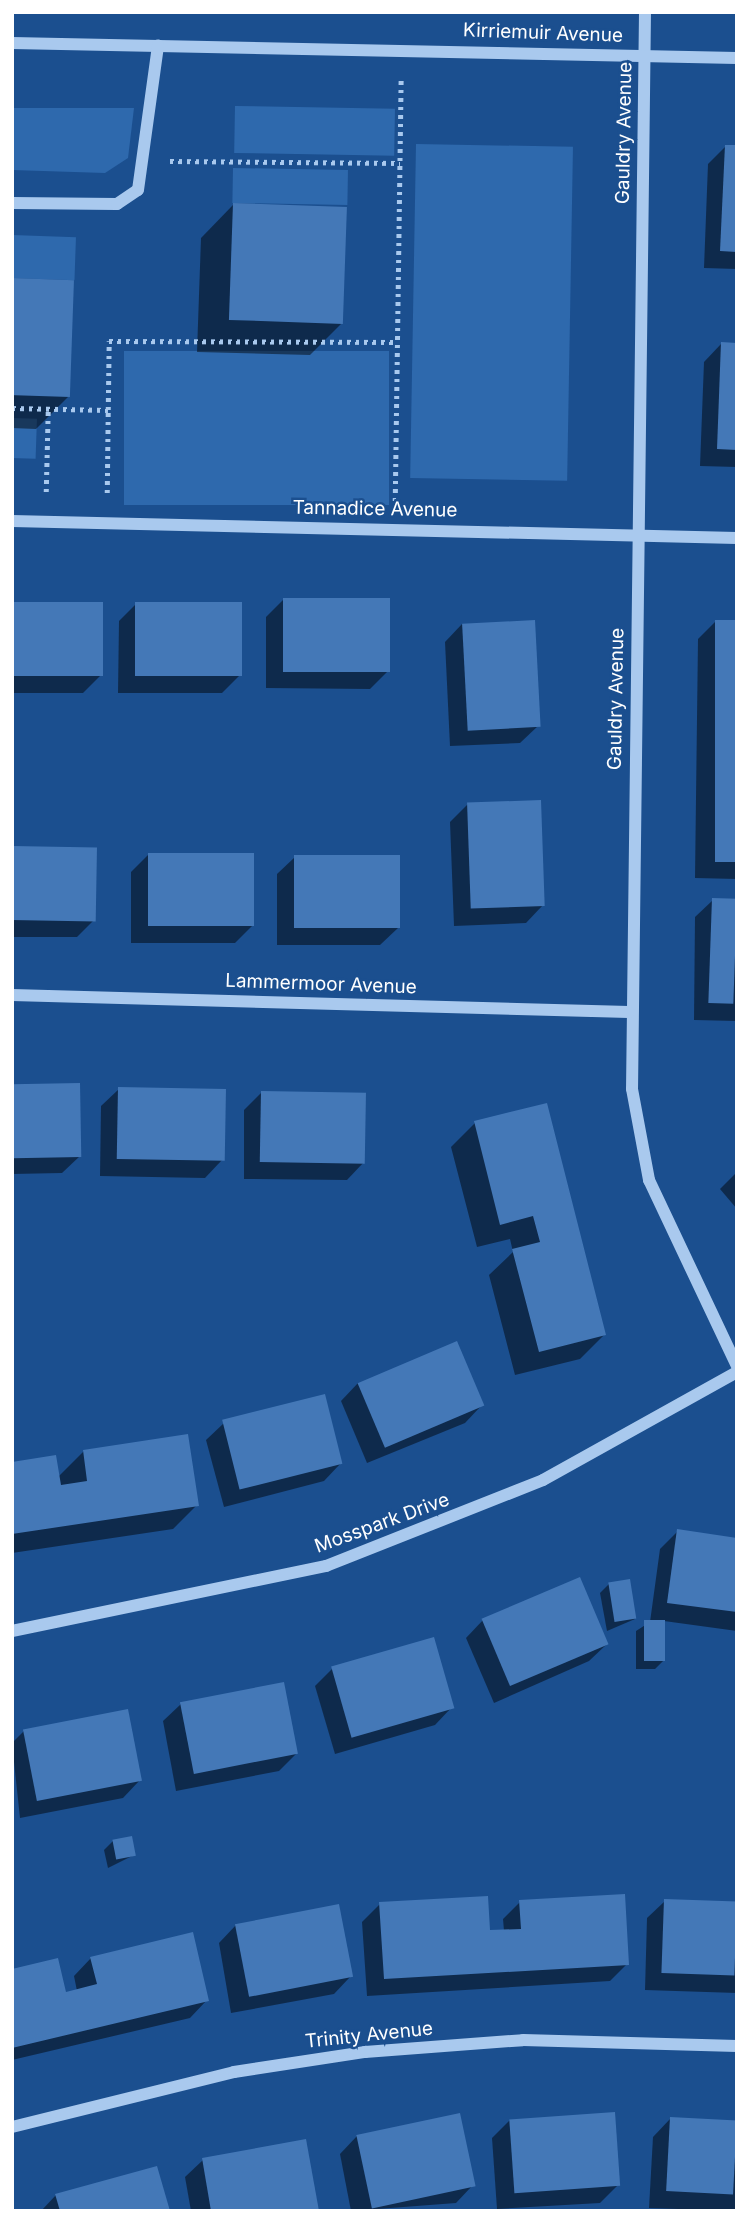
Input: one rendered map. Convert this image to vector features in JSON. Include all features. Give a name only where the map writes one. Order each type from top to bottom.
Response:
[{"type":"street","name":"Gauldry Avenue","points":[[645,12],[639,531],[629,1012],[632,1089],[649,1180],[737,1366]]},
{"type":"street","name":"Kirriemuir Avenue","points":[[12,43],[401,47],[737,58]]},
{"type":"street","points":[[12,203],[117,204],[138,191],[147,161],[158,45]]},
{"type":"street","name":"Tannadice Avenue","points":[[12,521],[395,530],[639,531],[737,538]]},
{"type":"street","name":"Lammermoor Avenue","points":[[12,995],[629,1012]]},
{"type":"street","name":"Mosspark Drive","points":[[12,1631],[326,1566],[543,1480],[737,1372]]},
{"type":"street","name":"Trinity Avenue","points":[[12,2127],[234,2072],[365,2052],[523,2040],[737,2046]]},
{"type":"path","points":[[395,530],[401,47]]},
{"type":"path","points":[[147,161],[400,163]]},
{"type":"path","points":[[107,523],[109,341],[398,342]]},
{"type":"path","points":[[12,408],[108,410]]},
{"type":"path","points":[[46,522],[48,409]]},
{"type":"shaded area","points":[[235,106],[395,109],[394,156],[234,153]]},
{"type":"shaded area","points":[[12,108],[134,108],[128,158],[105,173],[12,170]]},
{"type":"shaded area","points":[[416,144],[573,147],[567,481],[410,478]]},
{"type":"shaded area","points":[[233,168],[348,170],[347,205],[232,203]]},
{"type":"shaded area","points":[[12,235],[76,237],[74,280],[12,278]]},
{"type":"shaded area","points":[[124,351],[389,351],[389,505],[124,505]]},
{"type":"shaded area","points":[[12,418],[37,419],[36,459],[12,458]]},
{"type":"building","points":[[725,145],[737,145],[737,252],[720,251]]},
{"type":"building","points":[[233,203],[347,207],[343,324],[229,320]]},
{"type":"building","points":[[12,278],[74,280],[70,397],[12,395]]},
{"type":"building","points":[[721,342],[737,343],[737,450],[717,449]]},
{"type":"building","points":[[283,598],[390,598],[390,672],[283,672]]},
{"type":"building","points":[[12,602],[103,602],[103,676],[12,676]]},
{"type":"building","points":[[135,602],[242,602],[242,676],[135,676]]},
{"type":"building","points":[[535,620],[541,727],[468,731],[462,624]]},
{"type":"building","points":[[715,620],[737,620],[737,862],[715,862]]},
{"type":"building","points":[[541,800],[545,906],[471,909],[467,803]]},
{"type":"building","points":[[12,846],[97,847],[96,921],[12,920]]},
{"type":"building","points":[[148,853],[254,853],[254,926],[148,926]]},
{"type":"building","points":[[294,855],[400,855],[400,928],[294,928]]},
{"type":"building","points":[[712,898],[737,899],[733,1004],[708,1003]]},
{"type":"building","points":[[80,1083],[81,1157],[13,1158],[12,1084]]},
{"type":"building","points":[[118,1087],[226,1089],[225,1161],[117,1159]]},
{"type":"building","points":[[261,1091],[366,1093],[365,1164],[260,1162]]},
{"type":"building","points":[[547,1103],[606,1335],[539,1352],[512,1249],[540,1242],[533,1216],[500,1225],[474,1121]]},
{"type":"building","points":[[457,1341],[484,1405],[385,1448],[358,1383]]},
{"type":"building","points":[[325,1394],[342,1464],[240,1490],[222,1420]]},
{"type":"building","points":[[188,1434],[199,1506],[12,1534],[12,1462],[56,1455],[61,1485],[87,1481],[83,1450]]},
{"type":"building","points":[[677,1529],[737,1538],[737,1612],[667,1603]]},
{"type":"building","points":[[580,1577],[609,1644],[510,1686],[482,1619]]},
{"type":"building","points":[[630,1579],[636,1619],[615,1622],[608,1582]]},
{"type":"building","points":[[644,1620],[665,1620],[665,1661],[644,1661]]},
{"type":"building","points":[[434,1637],[454,1708],[352,1738],[331,1666]]},
{"type":"building","points":[[284,1682],[298,1754],[194,1774],[180,1702]]},
{"type":"building","points":[[128,1709],[142,1781],[37,1801],[23,1729]]},
{"type":"building","points":[[132,1836],[136,1856],[116,1859],[112,1840]]},
{"type":"building","points":[[625,1894],[629,1965],[384,1979],[379,1902],[488,1896],[490,1930],[521,1929],[519,1900]]},
{"type":"building","points":[[664,1899],[737,1902],[734,1976],[661,1973]]},
{"type":"building","points":[[339,1904],[353,1977],[249,1997],[235,1924]]},
{"type":"building","points":[[193,1932],[209,2001],[12,2048],[12,1969],[58,1958],[66,1992],[97,1984],[90,1957]]},
{"type":"building","points":[[615,2112],[620,2186],[514,2193],[509,2119]]},
{"type":"building","points":[[460,2113],[476,2186],[372,2208],[356,2135]]},
{"type":"building","points":[[670,2117],[737,2121],[733,2194],[666,2191]]},
{"type":"building","points":[[306,2139],[319,2211],[211,2211],[202,2158]]},
{"type":"building","points":[[157,2166],[170,2211],[60,2211],[55,2194]]}]
